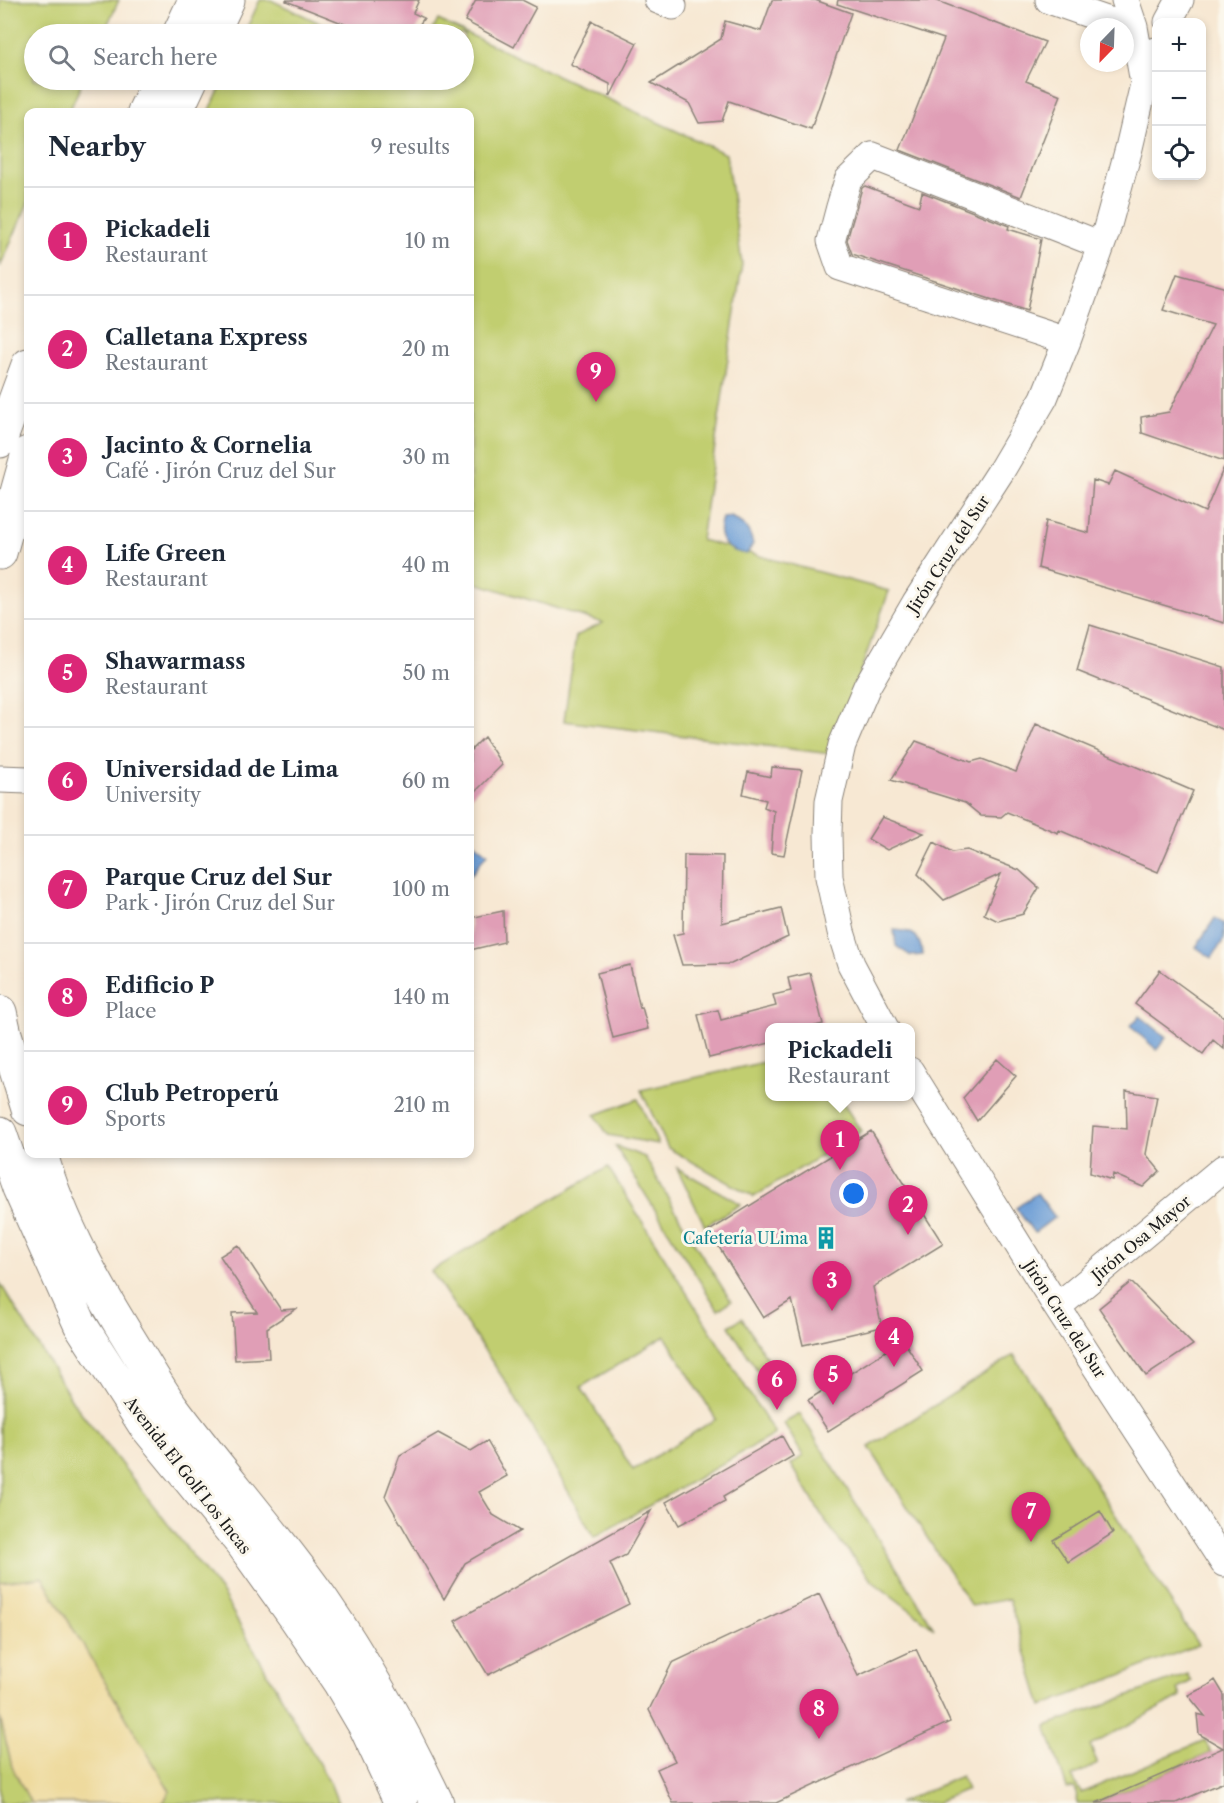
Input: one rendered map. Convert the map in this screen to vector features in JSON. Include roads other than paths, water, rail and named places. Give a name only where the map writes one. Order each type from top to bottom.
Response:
[{"type":"street","points":[[184,24],[195,0]]},
{"type":"street","points":[[217,24],[228,0]]},
{"type":"street","points":[[1048,0],[1100,18]]},
{"type":"street","name":"Jirón Cruz del Sur","points":[[1125,0],[1131,18]]},
{"type":"street","points":[[1170,18],[1180,0]]},
{"type":"street","name":"Jirón Cruz del Sur","points":[[1134,27],[1144,84]]},
{"type":"street","name":"Jirón Cruz del Sur","points":[[882,1023],[851,964],[841,932],[829,877],[829,801],[842,746],[867,686],[916,602],[1001,471],[1044,398],[1101,245],[1129,148],[1144,84],[1152,62]]},
{"type":"street","points":[[146,108],[154,90]]},
{"type":"street","points":[[178,108],[186,90]]},
{"type":"street","points":[[1067,341],[840,267],[831,242],[848,180],[873,156],[1101,245]]},
{"type":"street","points":[[0,441],[24,376]]},
{"type":"street","points":[[0,553],[24,467]]},
{"type":"street","points":[[0,779],[24,780]]},
{"type":"street","points":[[0,1012],[24,1096]]},
{"type":"street","name":"Jirón Cruz del Sur","points":[[915,1079],[1057,1308],[1224,1563]]},
{"type":"street","name":"Avenida El Golf Los Incas","points":[[0,1133],[19,1188],[80,1324],[144,1424],[244,1546],[326,1663],[366,1728],[401,1803]]},
{"type":"street","name":"Avenida El Golf Los Incas","points":[[42,1158],[77,1245],[110,1309],[170,1405],[270,1530],[329,1610],[367,1668],[392,1712],[437,1803]]},
{"type":"street","name":"Jirón Osa Mayor","points":[[1057,1308],[1224,1168]]},
{"type":"water","points":[[731,517],[743,525],[750,534],[753,544],[747,554],[728,547],[721,538],[722,518]]},
{"type":"water","points":[[474,843],[487,854],[474,871]]},
{"type":"water","points":[[1215,918],[1224,924],[1224,939],[1212,958],[1196,947]]},
{"type":"water","points":[[894,930],[915,935],[923,955],[911,956],[896,946]]},
{"type":"water","points":[[1140,1016],[1166,1037],[1157,1050],[1130,1026]]},
{"type":"water","points":[[1037,1193],[1055,1217],[1034,1233],[1016,1208]]},
{"type":"place","name":"Club Petroperú","points":[[596,402]]},
{"type":"place","name":"Pickadeli","points":[[840,1170]]},
{"type":"place","name":"Calletana Express","points":[[908,1235]]},
{"type":"place","name":"Cafetería ULima","points":[[826,1238]]},
{"type":"place","name":"Jacinto & Cornelia","points":[[832,1311]]},
{"type":"place","name":"Life Green","points":[[894,1367]]},
{"type":"place","name":"Shawarmass","points":[[833,1405]]},
{"type":"place","name":"Universidad de Lima","points":[[777,1410]]},
{"type":"place","name":"Parque Cruz del Sur","points":[[1031,1542]]},
{"type":"place","name":"Edificio P","points":[[819,1739]]}]
